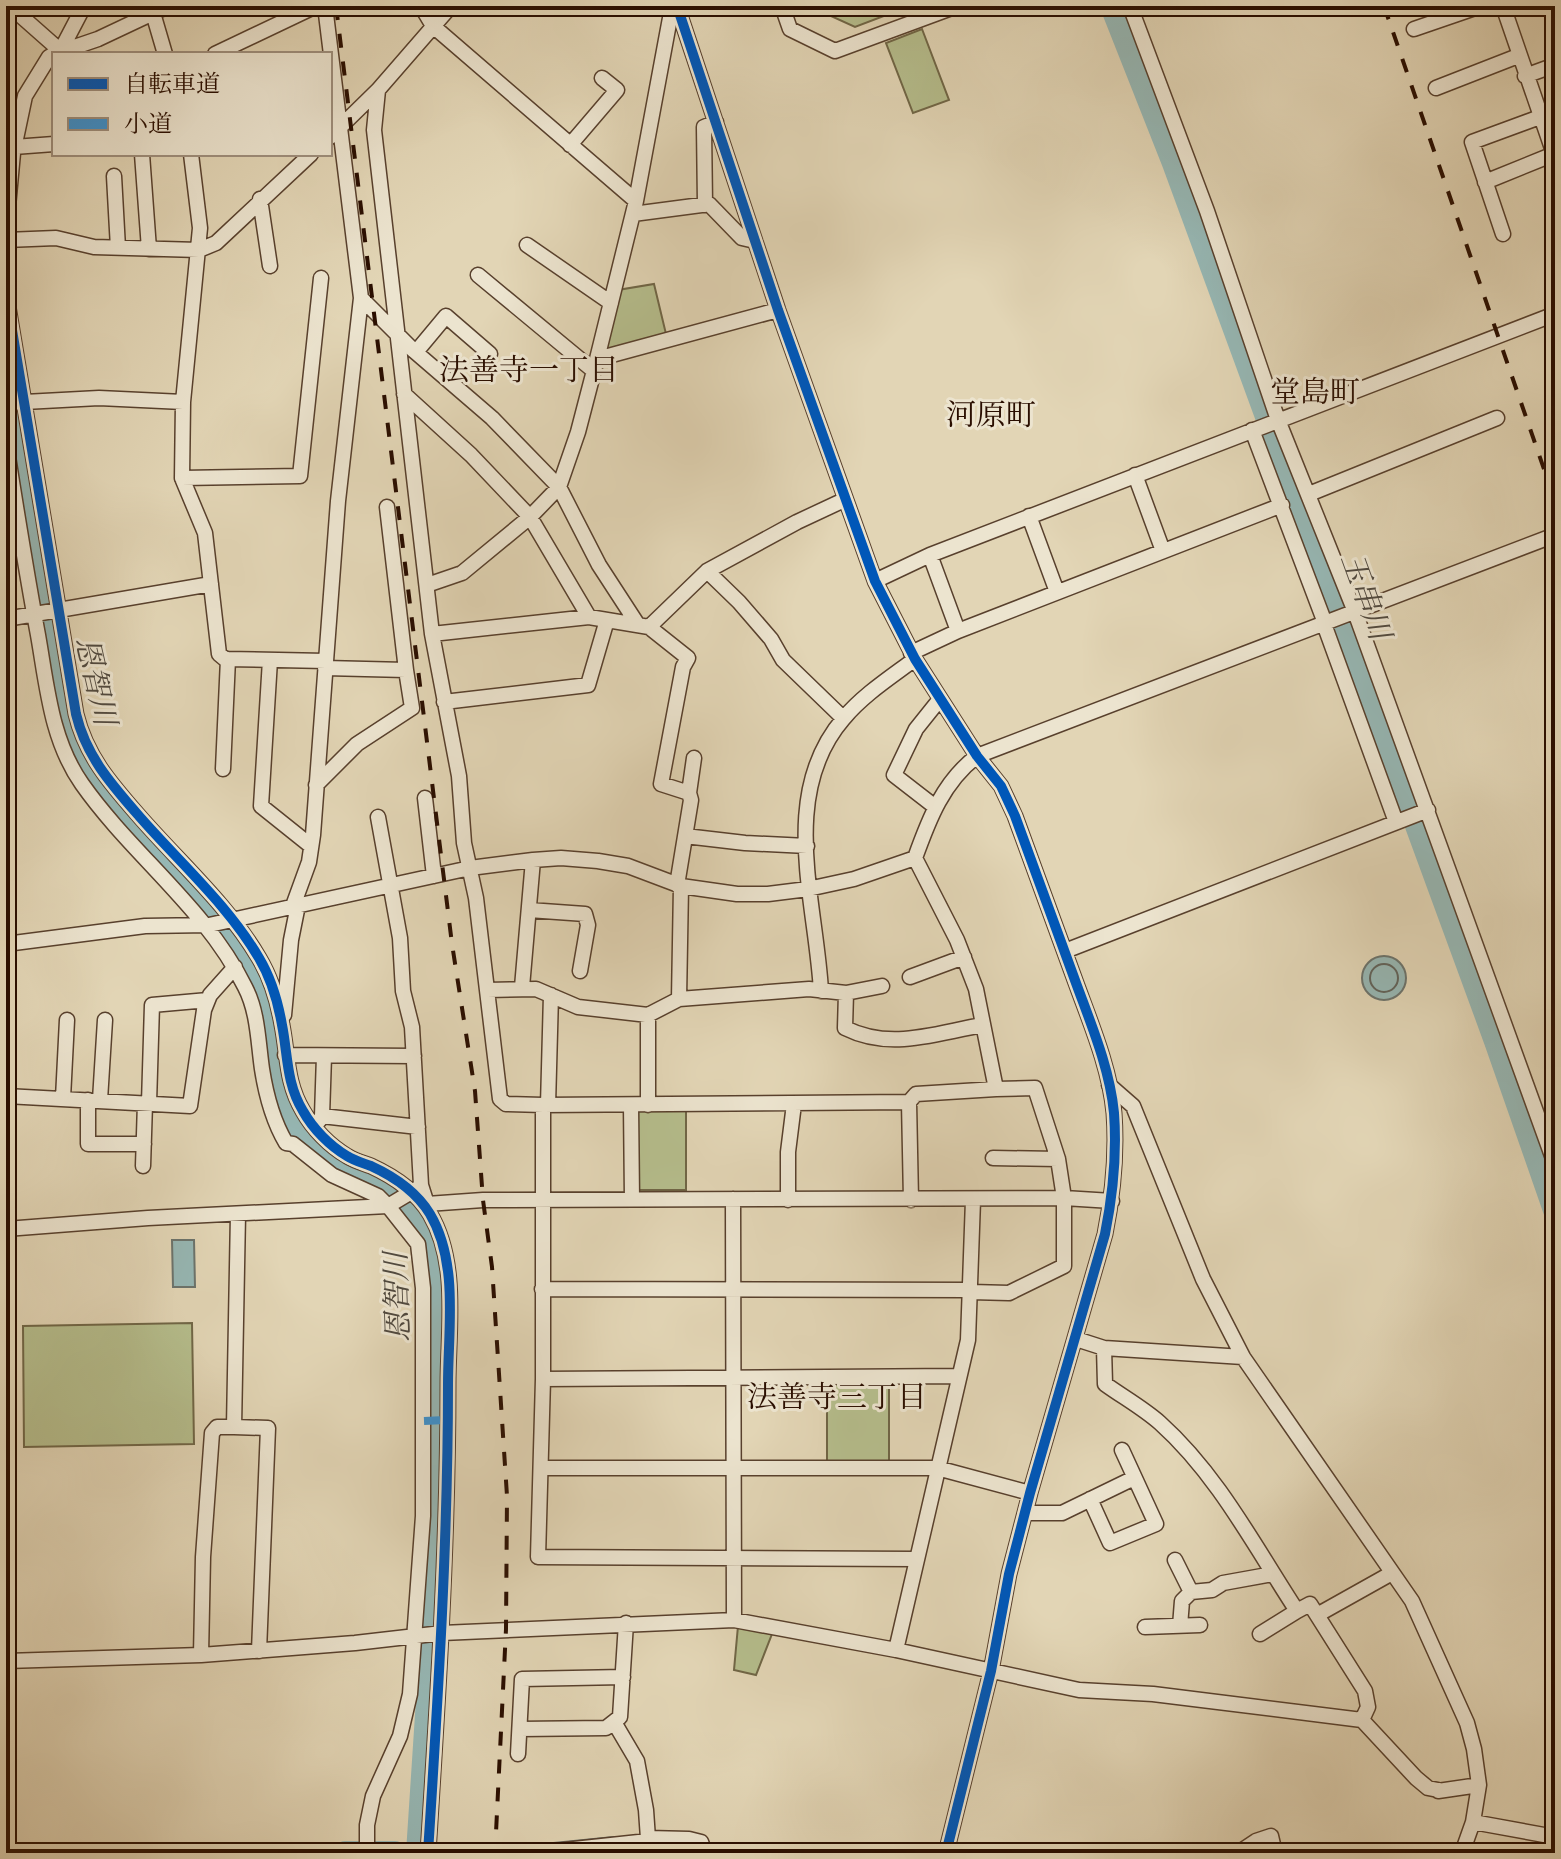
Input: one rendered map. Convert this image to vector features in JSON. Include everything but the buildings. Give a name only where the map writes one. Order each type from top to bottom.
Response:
[{"type":"street","points":[[59,52],[84,6]]},
{"type":"street","points":[[61,52],[98,39],[168,6]]},
{"type":"street","points":[[219,52],[316,6]]},
{"type":"street","points":[[325,6],[329,52]]},
{"type":"street","points":[[421,6],[433,26],[570,145],[634,207],[709,204],[742,238],[755,241]]},
{"type":"street","points":[[335,133],[378,90],[451,6]]},
{"type":"street","points":[[782,6],[790,29],[835,51],[957,6]]},
{"type":"street","points":[[1130,6],[1207,211],[1266,425],[1282,505],[1398,821]]},
{"type":"street","points":[[1414,29],[1481,6]]},
{"type":"street","points":[[1485,182],[1554,155],[1503,6]]},
{"type":"street","points":[[678,7],[778,310],[875,581],[913,656],[977,756],[1001,786],[1015,816],[1065,951],[1109,1085],[1114,1110],[1112,1201],[1009,1574],[991,1671],[946,1853]]},
{"type":"street","points":[[427,585],[462,573],[530,517],[559,487],[578,432],[611,303],[634,207],[670,18],[678,7]]},
{"type":"street","points":[[6,9],[21,16],[57,52]]},
{"type":"street","points":[[153,13],[164,52]]},
{"type":"street","points":[[6,228],[11,151],[25,96],[52,56]]},
{"type":"street","points":[[1436,88],[1518,56]]},
{"type":"street","points":[[1525,76],[1555,65]]},
{"type":"street","points":[[570,145],[617,90],[602,78]]},
{"type":"street","points":[[378,90],[374,130],[432,634],[459,776],[464,843],[470,868],[500,1099],[506,1104],[546,1105],[909,1102]]},
{"type":"street","points":[[332,95],[335,133],[361,298],[338,501],[311,846],[296,905],[283,1026],[285,1055],[294,1095],[349,1158],[393,1176],[414,1191],[429,1210],[443,1244],[448,1283],[447,1520],[428,1853]]},
{"type":"street","points":[[1503,234],[1472,142],[1540,117]]},
{"type":"street","points":[[705,205],[704,127],[716,122]]},
{"type":"street","points":[[11,151],[52,144]]},
{"type":"street","points":[[142,156],[149,249]]},
{"type":"street","points":[[191,156],[200,228],[183,402],[182,478],[205,533],[219,654],[228,659],[406,670]]},
{"type":"street","points":[[6,240],[56,238],[94,247],[199,250],[216,243],[309,156]]},
{"type":"street","points":[[114,176],[118,248]]},
{"type":"street","points":[[260,199],[270,266]]},
{"type":"street","points":[[527,245],[611,303]]},
{"type":"street","points":[[478,275],[595,365]]},
{"type":"street","points":[[182,478],[300,476],[321,278]]},
{"type":"street","points":[[6,294],[17,402],[81,733],[101,772],[231,920],[270,979],[283,1026]]},
{"type":"street","points":[[361,298],[416,352],[492,418],[559,487],[599,565],[644,626],[688,658],[683,667],[661,784],[689,793]]},
{"type":"street","points":[[595,365],[778,310]]},
{"type":"street","points":[[875,581],[930,555],[1029,516],[1555,314]]},
{"type":"street","points":[[416,352],[446,316],[490,354]]},
{"type":"street","points":[[404,394],[471,455],[530,517],[589,617]]},
{"type":"street","points":[[17,402],[99,398],[183,402]]},
{"type":"street","points":[[1309,494],[1497,418]]},
{"type":"street","points":[[1266,425],[1309,494],[1350,614],[1555,1164]]},
{"type":"street","points":[[6,444],[51,710],[66,757],[82,784],[207,925],[235,967],[253,1010],[266,1090],[275,1113],[274,1123],[286,1143],[293,1144],[332,1175],[378,1196],[418,1244],[423,1288],[423,1516],[417,1636],[408,1708],[400,1736],[373,1796],[367,1825],[367,1853]]},
{"type":"street","points":[[1135,475],[1163,551]]},
{"type":"street","points":[[644,626],[707,571],[844,500]]},
{"type":"street","points":[[821,991],[808,889],[809,789],[821,754],[843,718],[913,656],[958,631],[1282,505]]},
{"type":"street","points":[[316,785],[357,744],[412,708],[387,507]]},
{"type":"street","points":[[1029,516],[1057,592]]},
{"type":"street","points":[[915,858],[934,806],[964,766],[977,756],[1555,535]]},
{"type":"street","points":[[930,555],[958,631]]},
{"type":"street","points":[[707,571],[771,639],[783,660],[843,718]]},
{"type":"street","points":[[6,619],[211,584]]},
{"type":"street","points":[[432,634],[589,617],[644,626]]},
{"type":"street","points":[[444,702],[588,685],[607,620]]},
{"type":"street","points":[[223,769],[228,659]]},
{"type":"street","points":[[270,660],[261,806],[311,846]]},
{"type":"street","points":[[934,806],[894,775],[916,729],[940,699]]},
{"type":"street","points":[[679,999],[679,886],[691,806],[689,793],[694,758]]},
{"type":"street","points":[[425,798],[434,876]]},
{"type":"street","points":[[1065,951],[1424,811]]},
{"type":"street","points":[[378,817],[392,885],[414,1056],[418,1127],[414,1191]]},
{"type":"street","points":[[685,836],[807,846]]},
{"type":"street","points":[[6,944],[145,926],[207,925],[470,868],[533,860],[561,858],[598,861],[628,866],[679,886],[737,894],[768,894],[854,879],[915,858]]},
{"type":"street","points":[[915,858],[931,884],[976,989],[996,1089]]},
{"type":"street","points":[[522,987],[533,860]]},
{"type":"street","points":[[529,910],[585,914],[588,925],[580,971]]},
{"type":"street","points":[[910,977],[964,957]]},
{"type":"street","points":[[6,1096],[190,1106],[204,1010],[208,1000],[235,967]]},
{"type":"street","points":[[487,990],[536,989],[578,1007],[648,1015],[679,999],[821,991],[846,993],[882,986]]},
{"type":"street","points":[[846,993],[845,1028],[876,1040],[905,1040],[983,1025]]},
{"type":"street","points":[[551,995],[543,1200],[543,1379],[538,1557],[915,1559]]},
{"type":"street","points":[[143,1166],[152,1005],[208,1000]]},
{"type":"street","points":[[648,1015],[648,1105]]},
{"type":"street","points":[[63,1098],[67,1020]]},
{"type":"street","points":[[105,1020],[88,1144],[144,1144]]},
{"type":"street","points":[[285,1055],[414,1056]]},
{"type":"street","points":[[318,1122],[324,1056]]},
{"type":"street","points":[[1109,1085],[1133,1106],[1203,1279],[1243,1357],[1412,1601],[1467,1723],[1474,1749],[1479,1785],[1473,1822],[1462,1853]]},
{"type":"street","points":[[542,1289],[1009,1293],[1064,1266],[1064,1198],[1058,1159],[1035,1088],[916,1094],[909,1102],[911,1200]]},
{"type":"street","points":[[788,1200],[788,1152],[794,1104]]},
{"type":"street","points":[[631,1105],[632,1200]]},
{"type":"street","points":[[318,1122],[418,1127]]},
{"type":"street","points":[[993,1158],[1058,1159]]},
{"type":"street","points":[[6,1229],[388,1206],[414,1191]]},
{"type":"street","points":[[429,1210],[543,1200],[1064,1198],[1112,1201]]},
{"type":"street","points":[[733,1199],[734,1620]]},
{"type":"street","points":[[896,1650],[968,1340],[973,1200]]},
{"type":"street","points":[[234,1427],[238,1214]]},
{"type":"street","points":[[1076,1339],[1104,1348],[1243,1357]]},
{"type":"street","points":[[1104,1348],[1105,1384],[1158,1422],[1209,1475],[1297,1611]]},
{"type":"street","points":[[543,1379],[958,1376]]},
{"type":"street","points":[[201,1655],[203,1557],[212,1433],[217,1427],[268,1428],[259,1651]]},
{"type":"street","points":[[1090,1499],[1110,1543],[1156,1524],[1122,1450]]},
{"type":"street","points":[[541,1468],[937,1468],[1030,1493]]},
{"type":"street","points":[[1025,1513],[1062,1513],[1134,1478]]},
{"type":"street","points":[[1175,1560],[1191,1592]]},
{"type":"street","points":[[1317,1615],[1392,1573]]},
{"type":"street","points":[[1180,1626],[1182,1601],[1191,1592],[1212,1590],[1223,1583],[1273,1574]]},
{"type":"street","points":[[1260,1634],[1310,1604],[1365,1691],[1368,1707],[1362,1720]]},
{"type":"street","points":[[6,1661],[201,1655],[441,1633],[734,1620],[896,1650],[1079,1690],[1153,1694],[1362,1720],[1428,1788],[1438,1791],[1479,1785]]},
{"type":"street","points":[[520,1729],[606,1728],[620,1717],[626,1623]]},
{"type":"street","points":[[1145,1627],[1200,1625]]},
{"type":"street","points":[[518,1754],[522,1679],[623,1677]]},
{"type":"street","points":[[614,1722],[637,1761],[648,1844]]},
{"type":"street","points":[[1473,1822],[1555,1837]]},
{"type":"street","points":[[1238,1853],[1256,1841],[1271,1836],[1275,1853]]},
{"type":"street","points":[[537,1853],[689,1839],[701,1842],[705,1853]]},
{"type":"green space","points":[[809,6],[910,6],[855,27]]},
{"type":"green space","points":[[922,29],[949,100],[913,113],[886,43]]},
{"type":"green space","points":[[654,284],[666,334],[602,351],[618,290]]},
{"type":"green space","points":[[636,1110],[686,1110],[686,1190],[636,1190]]},
{"type":"green space","points":[[192,1323],[194,1444],[24,1447],[23,1326]]},
{"type":"green space","points":[[827,1383],[889,1383],[889,1461],[827,1462]]},
{"type":"green space","points":[[738,1626],[772,1634],[756,1675],[734,1670]]},
{"type":"water","points":[[1384,956],[1399,963],[1406,978],[1399,993],[1384,1000],[1369,993],[1362,978],[1369,963]]},
{"type":"water","points":[[172,1240],[194,1240],[195,1287],[173,1287]]},
{"type":"waterway","name":"玉串川","points":[[1112,6],[1174,163],[1555,1210]]},
{"type":"waterway","name":"恩智川","points":[[6,352],[65,710],[83,760],[247,960],[264,996],[282,1096],[295,1123],[316,1149],[346,1169],[379,1182],[406,1204],[423,1223],[430,1247],[434,1279],[435,1395],[432,1638],[418,1853]]},
{"type":"waterway","points":[[462,1853],[614,1838]]},
{"type":"waterway","points":[[345,1853],[395,1853]]},
{"type":"railway","points":[[336,6],[452,944],[475,1091],[483,1200],[492,1267],[507,1496],[506,1629],[495,1853]]},
{"type":"railway","points":[[1384,6],[1555,501]]},
{"type":"marked path","points":[[424,1421],[448,1420]]},
{"type":"cycle path","points":[[677,6],[778,310],[875,581],[915,659],[977,756],[1001,786],[1015,816],[1094,1031],[1112,1096],[1115,1159],[1105,1234],[1009,1574],[991,1671],[946,1853]]},
{"type":"cycle path","points":[[6,294],[76,714],[86,743],[119,792],[218,902],[259,958],[278,1008],[293,1090],[307,1118],[341,1152],[388,1175],[412,1192],[430,1214],[445,1254],[450,1297],[446,1502],[428,1853]]},
{"type":"district","name":"法善寺一丁目","points":[[529,370]]},
{"type":"district","name":"堂島町","points":[[1315,392]]},
{"type":"district","name":"河原町","points":[[991,415]]},
{"type":"district","name":"法善寺三丁目","points":[[837,1397]]}]
